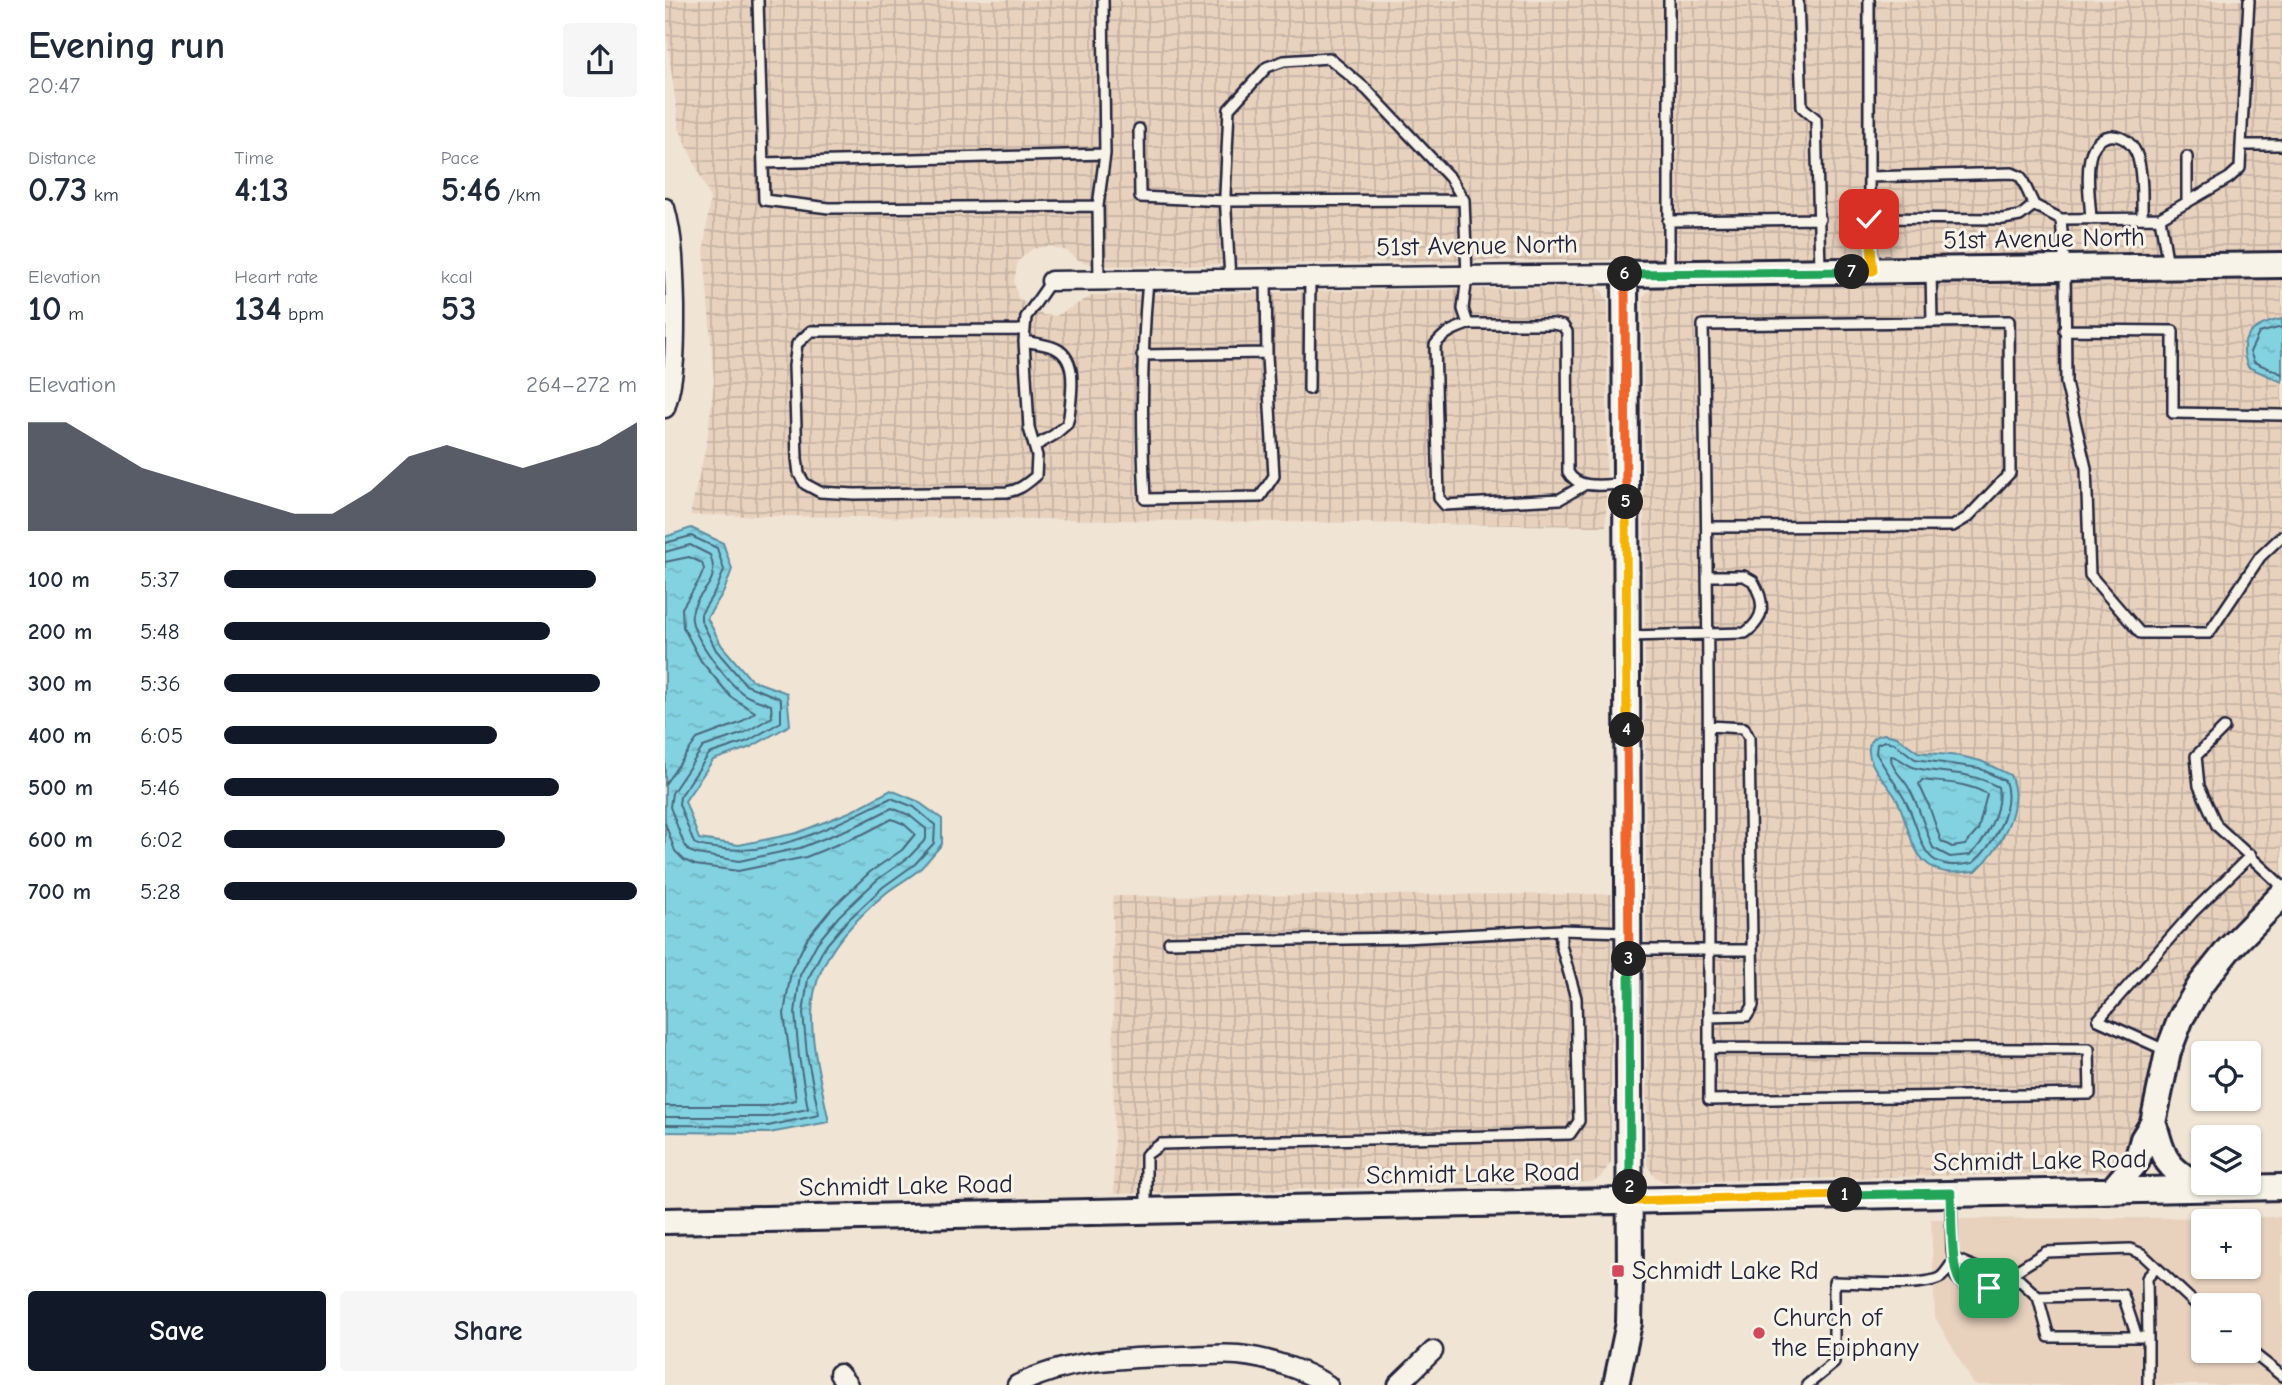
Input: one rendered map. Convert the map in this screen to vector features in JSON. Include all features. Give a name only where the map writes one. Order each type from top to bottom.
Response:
[{"type":"street","points":[[665,208],[671,229],[674,261],[675,360],[672,386],[665,408]]},
{"type":"street","name":"51st Avenue North","points":[[1051,281],[2282,265]]},
{"type":"street","points":[[1616,1385],[1629,1323],[1630,1201],[1625,274]]},
{"type":"street","points":[[2112,1190],[2137,1161],[2143,1139],[2153,1123],[2168,1052],[2181,1018],[2201,984],[2228,950],[2282,895]]},
{"type":"street","points":[[2153,1123],[2162,1151],[2170,1165],[2191,1181]]},
{"type":"street","name":"Schmidt Lake Road","points":[[2261,1187],[2282,1187]]},
{"type":"street","name":"Schmidt Lake Road","points":[[665,1221],[2191,1188]]},
{"type":"street","points":[[1398,1385],[1433,1351]]},
{"type":"street","points":[[1017,1385],[1036,1375],[1077,1363],[1121,1358],[1237,1355],[1289,1367],[1328,1385]]},
{"type":"lane","points":[[758,0],[764,201],[829,208],[1098,206]]},
{"type":"lane","points":[[1099,280],[1098,206],[1105,154],[1103,0]]},
{"type":"lane","points":[[1669,0],[1669,274]]},
{"type":"lane","points":[[1798,0],[1802,107],[1816,119],[1820,272]]},
{"type":"lane","points":[[1869,0],[1869,219],[1873,271]]},
{"type":"lane","points":[[1869,177],[2012,173],[2021,177],[2034,205],[2061,219],[2160,219],[2229,178],[2240,167],[2249,0]]},
{"type":"lane","points":[[1230,278],[1226,201],[1229,109],[1267,67],[1284,61],[1329,58],[1367,90],[1450,178],[1464,200],[1467,276],[1463,309],[1468,324]]},
{"type":"lane","points":[[1139,129],[1140,197],[1226,201],[1464,200]]},
{"type":"lane","points":[[2091,219],[2090,158],[2093,148],[2111,135],[2120,135],[2130,141],[2138,158],[2142,219]]},
{"type":"lane","points":[[2241,145],[2282,145]]},
{"type":"lane","points":[[763,163],[1105,154]]},
{"type":"lane","points":[[2187,157],[2187,203]]},
{"type":"lane","points":[[1869,219],[2003,219],[2020,216],[2034,205]]},
{"type":"lane","points":[[1668,220],[1820,219]]},
{"type":"lane","points":[[2061,219],[2065,268],[2066,383],[2086,468],[2090,575],[2140,633],[2209,633],[2260,556],[2282,536]]},
{"type":"lane","points":[[2160,219],[2168,267]]},
{"type":"lane","points":[[1931,270],[1932,321]]},
{"type":"lane","points":[[1309,389],[1310,277]]},
{"type":"lane","points":[[1148,279],[1141,404],[1145,499],[1260,497],[1274,476],[1266,278]]},
{"type":"lane","points":[[1025,330],[811,331],[797,344],[794,366],[797,458],[799,474],[805,484],[820,492],[853,494],[1007,492],[1017,490],[1036,476],[1037,456],[1029,428],[1024,341],[1025,330],[1026,317],[1051,281]]},
{"type":"lane","points":[[1708,527],[1953,526],[1968,517],[2010,473],[2009,321],[1703,325],[1708,527],[1709,1100],[2090,1094],[2089,1049],[1709,1048]]},
{"type":"lane","points":[[1584,485],[1572,478],[1568,472],[1567,332],[1563,326],[1468,324],[1442,336],[1435,345],[1439,498],[1445,505],[1540,502],[1560,499],[1584,485],[1626,484]]},
{"type":"lane","points":[[2064,330],[2172,331],[2173,413],[2282,415]]},
{"type":"lane","points":[[1024,341],[1054,347],[1067,359],[1072,374],[1067,424],[1035,446]]},
{"type":"lane","points":[[1142,355],[1267,353]]},
{"type":"lane","points":[[1627,636],[1745,633],[1755,626],[1761,615],[1759,591],[1753,581],[1744,576],[1708,576]]},
{"type":"lane","points":[[1708,726],[1744,728],[1749,738],[1753,1006],[1747,1016],[1709,1017]]},
{"type":"lane","points":[[2224,729],[2196,756],[2199,786],[2217,826],[2282,886]]},
{"type":"lane","points":[[2168,1052],[2098,1020],[2193,912],[2251,855]]},
{"type":"lane","points":[[1169,943],[1403,938],[1562,930],[1709,951],[1752,950]]},
{"type":"lane","points":[[1146,1211],[1146,1155],[1161,1144],[1570,1135],[1579,1121],[1576,998],[1564,956],[1562,930]]},
{"type":"lane","points":[[1951,1193],[1952,1249],[1956,1277],[1962,1284],[1974,1288],[1989,1288],[2046,1252],[2130,1249],[2142,1254],[2191,1300]]},
{"type":"lane","points":[[1955,1259],[1984,1271],[2013,1274],[2038,1297],[2049,1337],[2148,1337]]},
{"type":"lane","points":[[1807,1385],[1834,1363],[1834,1282],[1915,1283],[1931,1280],[1941,1276],[1955,1259]]},
{"type":"lane","points":[[2148,1385],[2147,1278],[2156,1268]]},
{"type":"lane","points":[[2038,1297],[2123,1296],[2137,1337]]},
{"type":"lane","points":[[2261,1359],[2282,1376]]},
{"type":"shaded area","points":[[665,0],[2282,0],[2282,251],[1099,266],[1080,261],[1067,251],[1049,246],[1032,249],[1018,261],[1014,282],[1018,298],[1043,315],[1056,316],[1093,295],[1596,287],[1602,291],[1608,302],[1606,526],[690,515],[707,441],[714,381],[704,248],[710,198],[679,128],[665,24]]},
{"type":"shaded area","points":[[2282,278],[2282,881],[2156,1054],[2132,1158],[2115,1172],[1664,1182],[1655,1177],[1647,1165],[1643,296],[1655,286]]},
{"type":"shaded area","points":[[1612,894],[1611,1162],[1600,1178],[1591,1182],[1114,1194],[1113,896]]},
{"type":"shaded area","points":[[2261,1217],[2282,1217],[2282,1385],[1974,1385],[1935,1317],[1931,1219],[2191,1218],[2191,1279],[2261,1279]]},
{"type":"water","points":[[2282,319],[2282,382],[2248,367],[2244,347],[2250,334],[2256,329]]},
{"type":"water","points":[[691,528],[723,543],[732,569],[724,591],[707,618],[722,646],[751,680],[787,693],[790,725],[751,747],[713,760],[685,801],[699,839],[739,845],[797,833],[852,811],[891,790],[917,801],[942,819],[942,844],[921,868],[886,893],[856,921],[834,947],[821,971],[814,996],[812,1022],[829,1122],[769,1133],[665,1132],[665,537]]},
{"type":"water","points":[[1884,734],[1897,737],[1918,752],[1981,761],[2010,775],[2014,787],[2012,814],[2001,840],[1976,871],[1940,871],[1929,865],[1917,852],[1896,798],[1870,758],[1871,742],[1875,737]]},
{"type":"place","name":"Schmidt Lake Rd","points":[[1618,1271]]},
{"type":"place","name":"Church of the Epiphany","points":[[1759,1333]]},
{"type":"route","points":[[1869,219],[1873,271],[1625,274],[1630,1201],[1951,1193],[1952,1249],[1956,1277],[1962,1284],[1974,1288],[1989,1288]]}]
